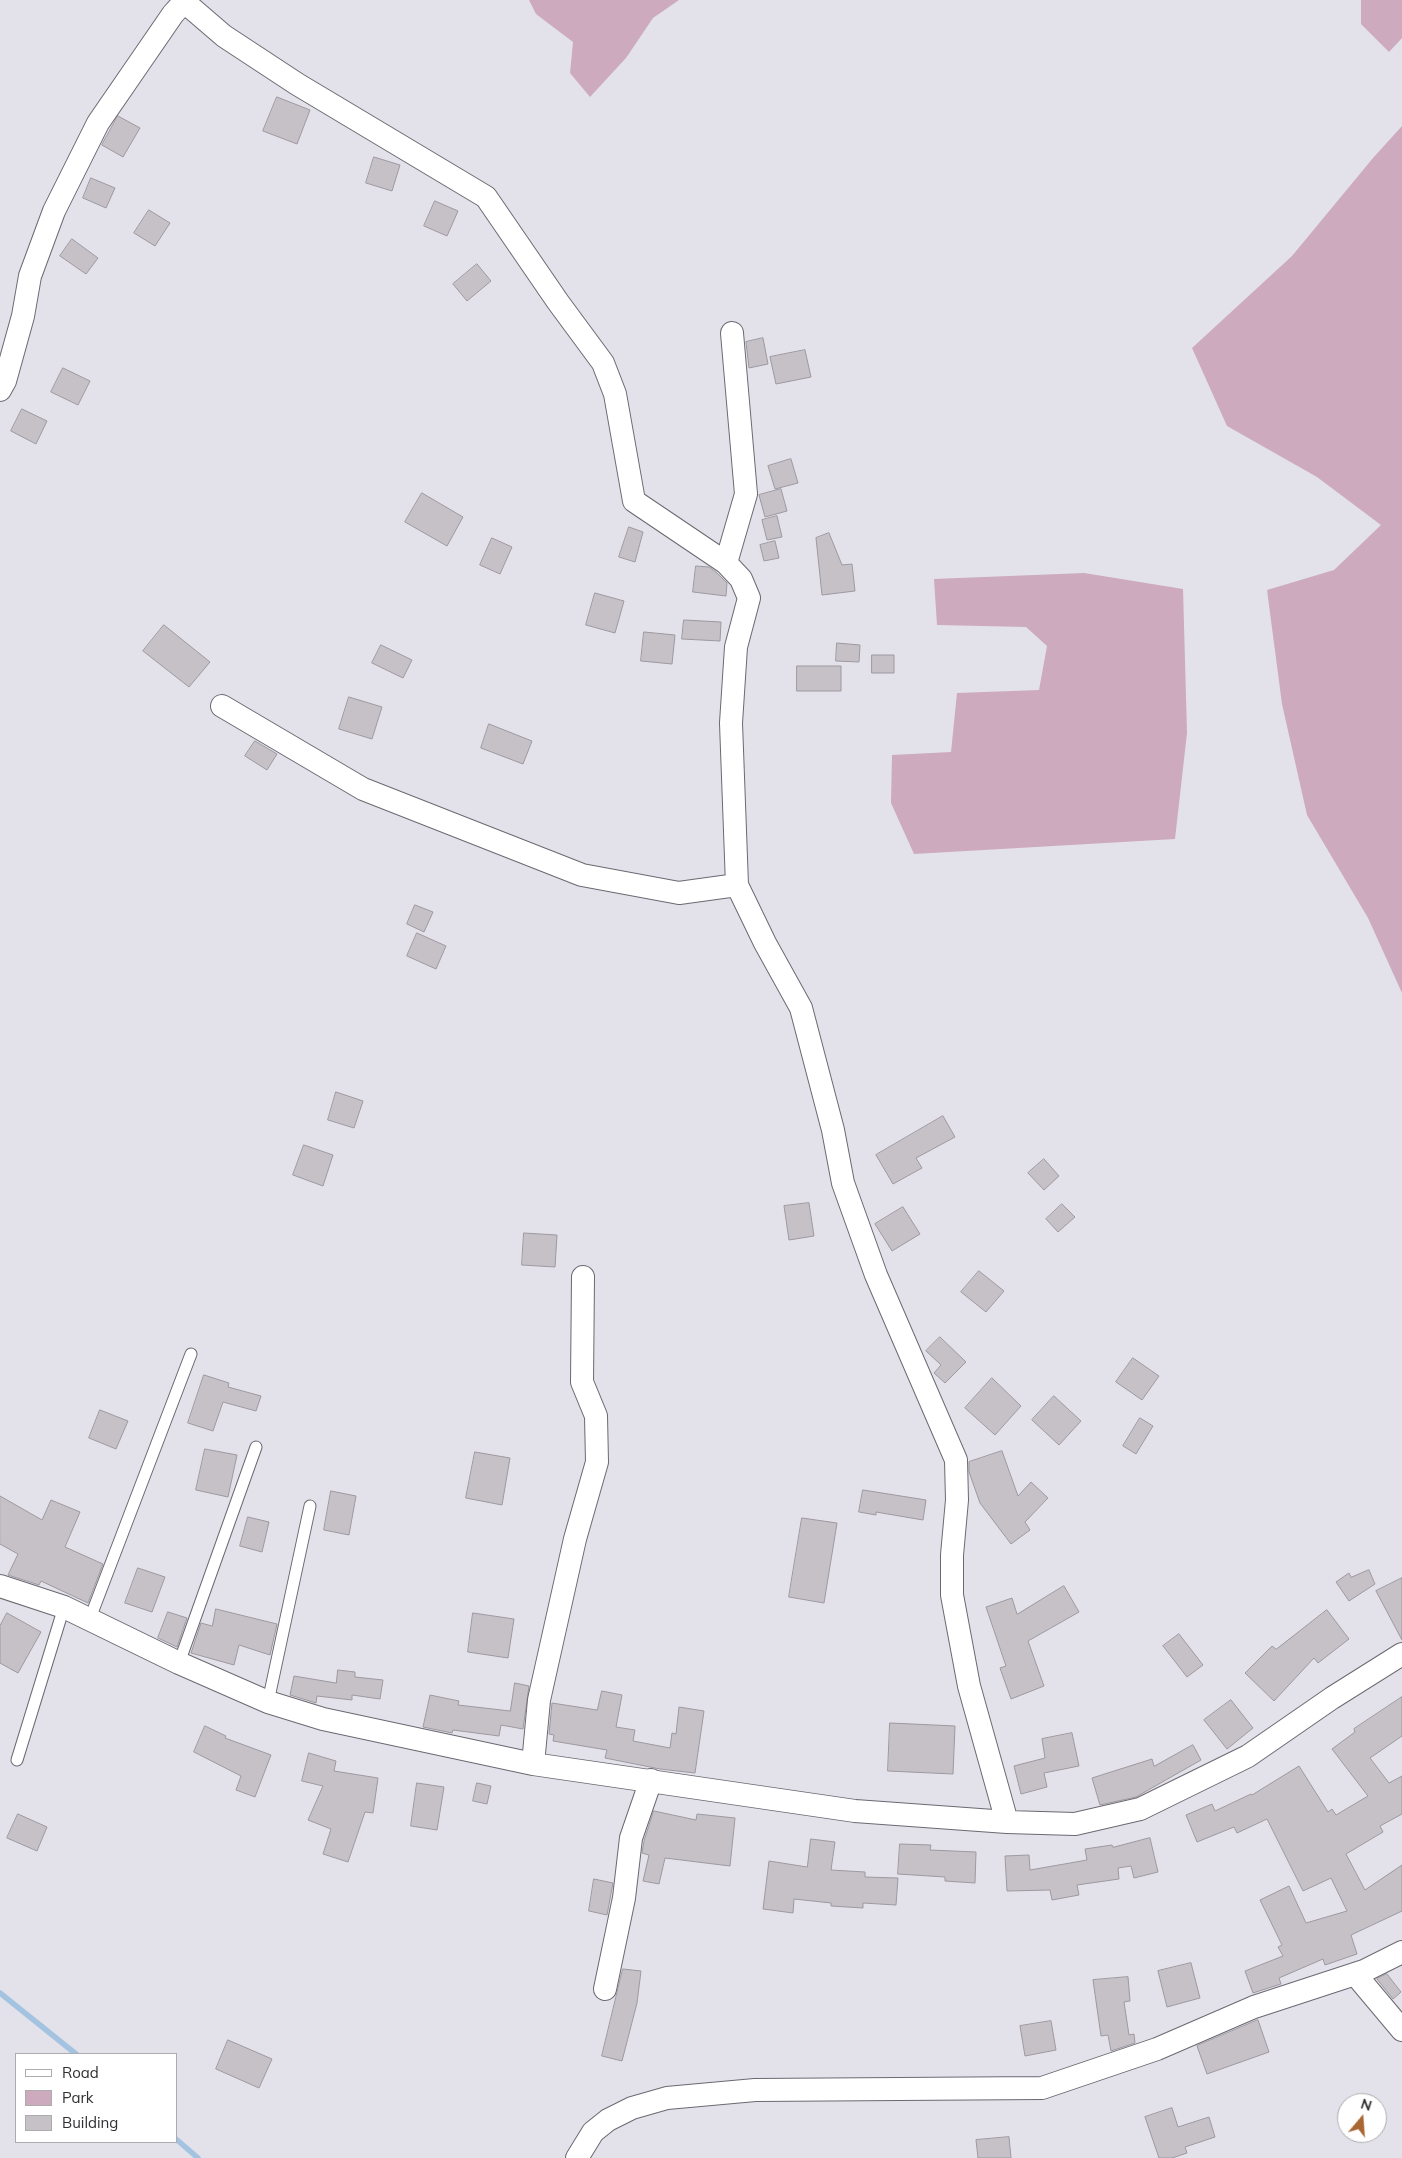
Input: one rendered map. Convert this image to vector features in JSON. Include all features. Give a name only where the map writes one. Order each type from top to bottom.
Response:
[{"type":"street","points":[[0,390],[5,382],[23,316],[30,276],[54,211],[98,123],[183,1],[224,36],[296,84],[486,197],[603,363],[615,394],[634,501],[726,563],[741,579],[749,598],[736,647],[731,723],[737,885],[765,944],[801,1008],[833,1130],[843,1183],[876,1275],[956,1460],[957,1500],[952,1555],[952,1595],[969,1686],[1007,1822]]},
{"type":"street","points":[[726,563],[746,494],[732,333]]},
{"type":"street","points":[[222,706],[363,788],[582,875],[679,893],[737,885]]},
{"type":"street","points":[[533,1764],[539,1700],[575,1539],[597,1462],[596,1416],[582,1382],[583,1277]]},
{"type":"street","points":[[1,1590],[64,1607],[89,1621],[179,1663],[268,1702],[323,1719],[533,1764],[855,1811],[1007,1822],[1075,1824],[1140,1810],[1248,1756],[1332,1698],[1402,1654]]},
{"type":"street","points":[[605,1989],[624,1898],[631,1838],[651,1780]]},
{"type":"street","points":[[577,2158],[593,2132],[608,2120],[632,2108],[667,2098],[755,2090],[1042,2088],[1157,2049],[1254,2007],[1355,1974],[1402,1952]]},
{"type":"street","points":[[1355,1974],[1402,2030]]},
{"type":"lane","points":[[89,1621],[191,1354]]},
{"type":"lane","points":[[179,1663],[256,1447]]},
{"type":"lane","points":[[268,1702],[310,1506]]},
{"type":"lane","points":[[17,1760],[64,1607]]},
{"type":"green space","points":[[529,0],[679,0],[653,18],[626,58],[590,97],[570,73],[573,42],[536,14]]},
{"type":"green space","points":[[1361,0],[1402,0],[1402,38],[1389,52],[1361,24]]},
{"type":"green space","points":[[1402,126],[1402,993],[1368,918],[1307,815],[1282,704],[1267,590],[1334,570],[1381,525],[1317,477],[1227,426],[1192,348],[1292,256]]},
{"type":"green space","points":[[1084,573],[1183,589],[1187,733],[1175,839],[914,854],[891,803],[892,755],[951,752],[957,693],[1039,690],[1047,646],[1026,627],[937,625],[934,579]]},
{"type":"building","points":[[277,97],[310,110],[297,144],[263,131]]},
{"type":"building","points":[[118,116],[140,128],[123,157],[102,145]]},
{"type":"building","points":[[374,157],[400,165],[392,191],[366,183]]},
{"type":"building","points":[[91,178],[115,188],[106,208],[83,198]]},
{"type":"building","points":[[435,201],[458,211],[447,236],[424,226]]},
{"type":"building","points":[[149,210],[170,223],[155,246],[134,233]]},
{"type":"building","points":[[72,239],[98,258],[86,274],[60,256]]},
{"type":"building","points":[[477,264],[491,281],[467,301],[453,284]]},
{"type":"building","points":[[763,338],[768,364],[749,368],[746,342]]},
{"type":"building","points":[[805,350],[811,377],[776,384],[770,357]]},
{"type":"building","points":[[63,368],[90,381],[78,405],[51,392]]},
{"type":"building","points":[[22,409],[47,421],[36,444],[11,431]]},
{"type":"building","points":[[791,459],[798,483],[775,489],[768,466]]},
{"type":"building","points":[[781,489],[787,511],[765,517],[759,495]]},
{"type":"building","points":[[422,493],[463,517],[447,546],[405,522]]},
{"type":"building","points":[[777,516],[782,537],[767,540],[762,520]]},
{"type":"building","points":[[629,527],[643,532],[635,562],[619,557]]},
{"type":"building","points":[[829,533],[842,565],[852,564],[855,591],[822,595],[816,538]]},
{"type":"building","points":[[492,538],[512,547],[500,574],[480,565]]},
{"type":"building","points":[[775,541],[779,558],[764,561],[760,545]]},
{"type":"building","points":[[696,566],[709,567],[727,583],[726,596],[693,592]]},
{"type":"building","points":[[595,593],[624,601],[615,633],[586,625]]},
{"type":"building","points":[[684,620],[721,622],[720,641],[682,639]]},
{"type":"building","points":[[164,625],[210,662],[189,687],[143,651]]},
{"type":"building","points":[[644,632],[675,635],[672,664],[641,661]]},
{"type":"building","points":[[837,643],[860,645],[859,662],[836,661]]},
{"type":"building","points":[[381,645],[412,660],[403,678],[372,663]]},
{"type":"building","points":[[872,655],[894,655],[894,673],[872,673]]},
{"type":"building","points":[[797,666],[841,666],[841,691],[797,691]]},
{"type":"building","points":[[349,697],[382,707],[372,739],[339,729]]},
{"type":"building","points":[[489,724],[532,741],[523,764],[481,748]]},
{"type":"building","points":[[255,741],[277,754],[267,770],[245,756]]},
{"type":"building","points":[[415,905],[433,912],[424,932],[407,924]]},
{"type":"building","points":[[417,933],[446,946],[436,969],[407,956]]},
{"type":"building","points":[[336,1092],[363,1101],[354,1128],[328,1120]]},
{"type":"building","points":[[943,1116],[955,1137],[916,1158],[922,1168],[893,1184],[876,1155]]},
{"type":"building","points":[[304,1145],[333,1155],[323,1186],[293,1175]]},
{"type":"building","points":[[1044,1159],[1059,1176],[1044,1190],[1028,1173]]},
{"type":"building","points":[[809,1203],[814,1236],[789,1240],[784,1206]]},
{"type":"building","points":[[1062,1204],[1075,1217],[1058,1232],[1046,1219]]},
{"type":"building","points":[[903,1207],[920,1234],[892,1251],[875,1224]]},
{"type":"building","points":[[524,1233],[557,1235],[555,1267],[522,1265]]},
{"type":"building","points":[[979,1271],[1004,1291],[986,1312],[961,1292]]},
{"type":"building","points":[[940,1337],[966,1362],[945,1383],[934,1373],[941,1365],[926,1351]]},
{"type":"building","points":[[1133,1358],[1159,1376],[1142,1400],[1116,1382]]},
{"type":"building","points":[[204,1375],[229,1383],[228,1387],[261,1396],[256,1411],[223,1402],[213,1431],[188,1423]]},
{"type":"building","points":[[992,1378],[1021,1406],[995,1435],[965,1408]]},
{"type":"building","points":[[1054,1396],[1081,1421],[1059,1445],[1032,1420]]},
{"type":"building","points":[[100,1410],[128,1421],[116,1449],[89,1438]]},
{"type":"building","points":[[1140,1418],[1153,1426],[1136,1454],[1123,1446]]},
{"type":"building","points":[[205,1449],[237,1455],[228,1497],[196,1490]]},
{"type":"building","points":[[1002,1451],[1018,1496],[1031,1482],[1048,1498],[1025,1522],[1030,1530],[1011,1544],[980,1503],[969,1472],[969,1462]]},
{"type":"building","points":[[475,1452],[510,1458],[502,1505],[466,1498]]},
{"type":"building","points":[[863,1490],[926,1500],[923,1520],[876,1512],[876,1515],[859,1512]]},
{"type":"building","points":[[331,1491],[356,1496],[349,1535],[324,1530]]},
{"type":"building","points":[[0,1496],[42,1520],[51,1500],[80,1512],[65,1547],[103,1564],[88,1603],[41,1581],[39,1585],[8,1575],[18,1554],[0,1544]]},
{"type":"building","points":[[248,1517],[269,1522],[262,1552],[240,1546]]},
{"type":"building","points":[[802,1518],[837,1523],[824,1603],[789,1597]]},
{"type":"building","points":[[138,1568],[165,1577],[152,1612],[125,1603]]},
{"type":"building","points":[[1369,1570],[1375,1584],[1349,1601],[1336,1582],[1349,1573],[1351,1577]]},
{"type":"building","points":[[1402,1578],[1402,1640],[1376,1591]]},
{"type":"building","points":[[1064,1586],[1079,1612],[1028,1641],[1044,1686],[1011,1699],[1000,1668],[1006,1666],[986,1607],[1012,1598],[1017,1614]]},
{"type":"building","points":[[216,1609],[277,1624],[270,1655],[239,1645],[234,1665],[191,1653],[201,1623],[212,1626]]},
{"type":"building","points":[[1327,1610],[1349,1639],[1318,1663],[1314,1658],[1274,1701],[1245,1673],[1272,1646],[1276,1649]]},
{"type":"building","points":[[168,1612],[187,1618],[177,1647],[158,1638]]},
{"type":"building","points":[[7,1613],[41,1632],[18,1673],[0,1663],[0,1626]]},
{"type":"building","points":[[473,1613],[514,1619],[508,1658],[468,1652]]},
{"type":"building","points":[[1179,1634],[1203,1665],[1187,1677],[1163,1646]]},
{"type":"building","points":[[338,1670],[355,1672],[355,1677],[383,1680],[380,1699],[352,1695],[352,1700],[317,1696],[316,1703],[290,1695],[294,1676],[336,1683]]},
{"type":"building","points":[[515,1683],[529,1686],[523,1729],[501,1725],[499,1736],[453,1730],[452,1733],[423,1727],[430,1695],[459,1701],[458,1705],[510,1711]]},
{"type":"building","points":[[602,1691],[622,1695],[616,1727],[635,1730],[633,1741],[670,1748],[672,1733],[676,1734],[679,1707],[704,1711],[695,1773],[660,1769],[605,1758],[607,1750],[553,1741],[554,1735],[549,1734],[552,1703],[597,1710]]},
{"type":"building","points":[[1402,1697],[1402,1736],[1370,1758],[1389,1783],[1402,1776],[1402,1814],[1380,1826],[1383,1832],[1346,1854],[1365,1890],[1402,1865],[1402,1911],[1351,1935],[1357,1954],[1325,1965],[1323,1959],[1279,1978],[1281,1984],[1253,1993],[1245,1971],[1283,1956],[1278,1947],[1282,1945],[1260,1900],[1289,1886],[1306,1923],[1347,1911],[1331,1878],[1303,1891],[1267,1819],[1237,1833],[1234,1827],[1197,1842],[1186,1815],[1212,1804],[1215,1811],[1252,1795],[1299,1766],[1328,1812],[1332,1809],[1336,1815],[1368,1796],[1332,1749],[1355,1732],[1354,1729]]},
{"type":"building","points":[[1231,1700],[1253,1728],[1227,1749],[1204,1720]]},
{"type":"building","points":[[890,1723],[955,1726],[953,1774],[888,1771]]},
{"type":"building","points":[[205,1726],[226,1736],[225,1738],[271,1755],[255,1797],[236,1790],[241,1776],[194,1752]]},
{"type":"building","points":[[1072,1733],[1079,1766],[1044,1773],[1047,1787],[1021,1794],[1014,1766],[1045,1758],[1042,1739]]},
{"type":"building","points":[[1193,1745],[1201,1760],[1136,1797],[1100,1805],[1092,1778],[1152,1759],[1154,1766]]},
{"type":"building","points":[[309,1753],[336,1761],[334,1771],[378,1778],[373,1813],[365,1812],[348,1862],[323,1854],[331,1829],[308,1820],[323,1786],[302,1781]]},
{"type":"building","points":[[417,1783],[444,1787],[437,1830],[411,1826]]},
{"type":"building","points":[[477,1783],[491,1786],[487,1804],[473,1801]]},
{"type":"building","points":[[654,1811],[696,1820],[697,1814],[735,1818],[730,1866],[665,1858],[659,1884],[643,1881],[649,1855],[642,1853]]},
{"type":"building","points":[[18,1814],[47,1827],[37,1851],[7,1838]]},
{"type":"building","points":[[1150,1838],[1158,1872],[1134,1878],[1131,1866],[1118,1868],[1119,1879],[1077,1885],[1079,1895],[1052,1900],[1050,1890],[1007,1891],[1005,1856],[1029,1855],[1030,1870],[1087,1860],[1085,1849],[1112,1845],[1113,1847]]},
{"type":"building","points":[[811,1839],[835,1842],[831,1870],[865,1872],[865,1877],[898,1878],[896,1905],[863,1903],[863,1908],[831,1906],[831,1903],[794,1899],[793,1913],[763,1909],[769,1861],[807,1867]]},
{"type":"building","points":[[900,1844],[931,1845],[930,1850],[976,1852],[975,1883],[945,1881],[945,1877],[898,1874]]},
{"type":"building","points":[[594,1879],[613,1883],[607,1915],[589,1911]]},
{"type":"building","points":[[1191,1963],[1200,1998],[1167,2007],[1158,1971]]},
{"type":"building","points":[[623,1969],[641,1971],[637,2003],[622,2061],[602,2056]]},
{"type":"building","points":[[1387,1974],[1401,1992],[1393,1999],[1377,1979]]},
{"type":"building","points":[[1128,1977],[1130,2001],[1124,2002],[1129,2035],[1134,2034],[1135,2043],[1111,2051],[1108,2035],[1101,2036],[1093,1980]]},
{"type":"building","points":[[1258,2020],[1269,2052],[1207,2074],[1197,2046]]},
{"type":"building","points":[[1051,2021],[1056,2050],[1025,2056],[1020,2026]]},
{"type":"building","points":[[228,2040],[272,2059],[259,2088],[216,2069]]},
{"type":"building","points":[[1172,2108],[1178,2127],[1209,2117],[1215,2137],[1185,2147],[1187,2153],[1172,2158],[1159,2158],[1145,2117]]},
{"type":"building","points":[[1009,2137],[1011,2158],[978,2158],[976,2140]]},
{"type":"waterway","points":[[0,1993],[75,2053]]},
{"type":"waterway","points":[[178,2141],[198,2158]]}]
